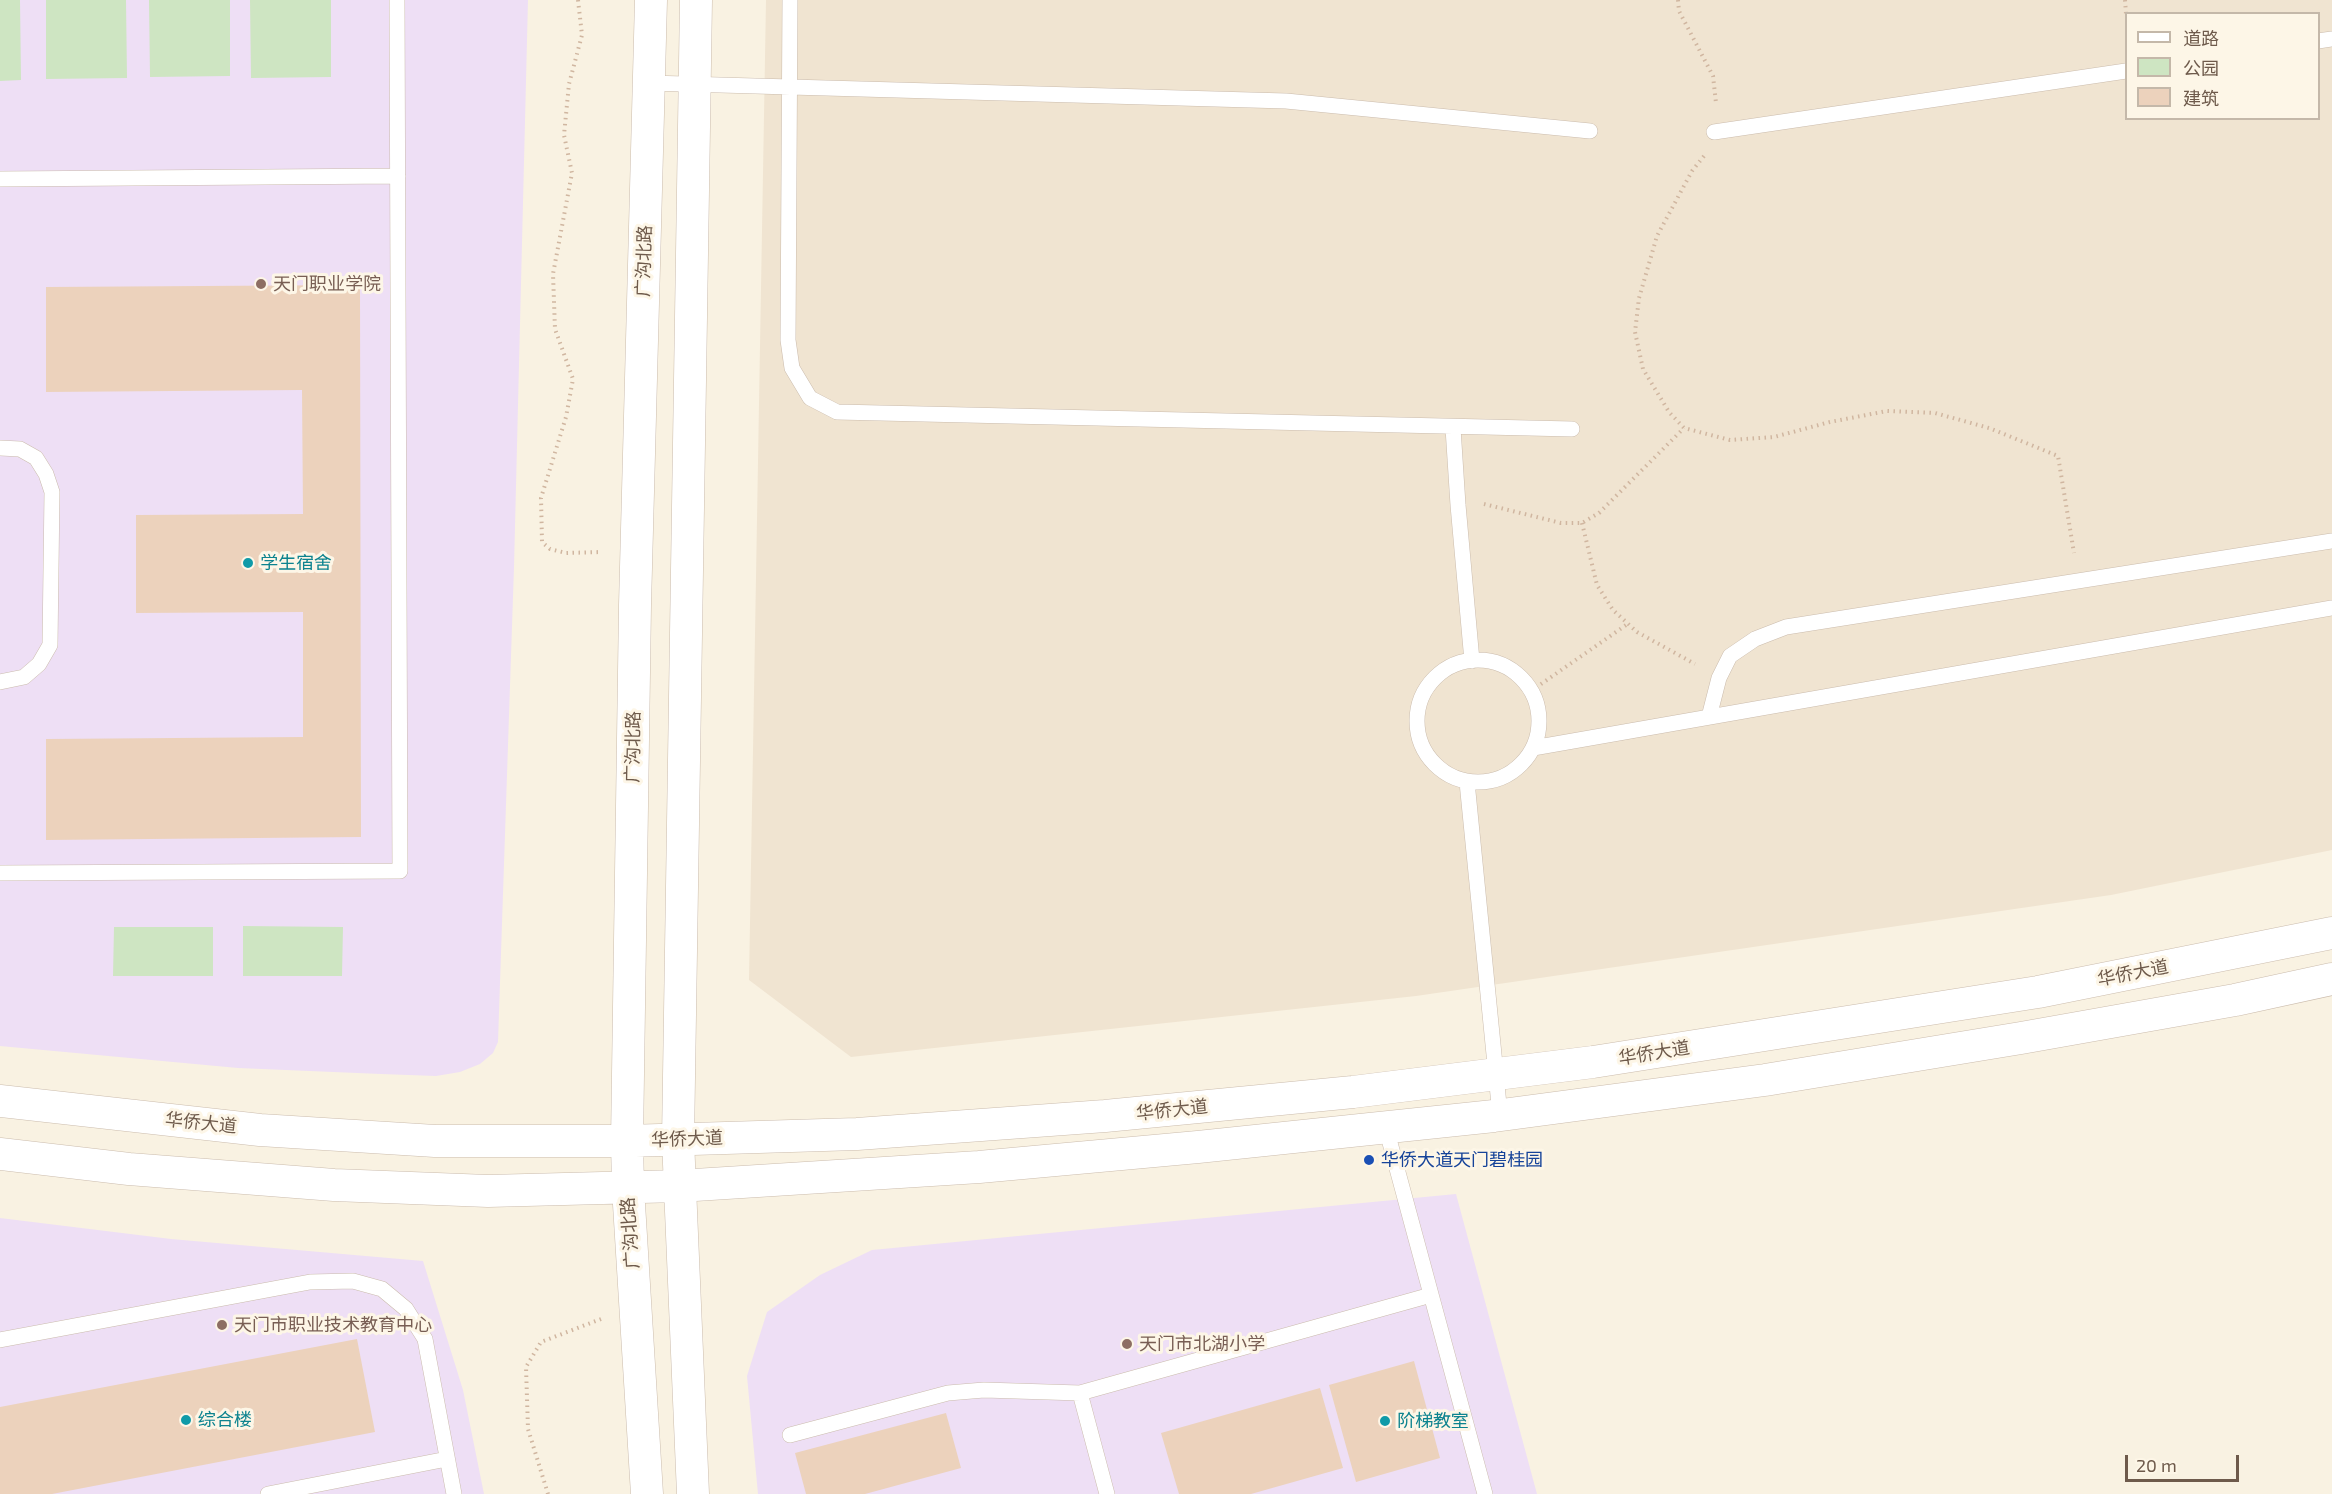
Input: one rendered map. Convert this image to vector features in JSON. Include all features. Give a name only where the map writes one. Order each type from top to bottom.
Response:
[{"type":"street","name":"广沟北路","points":[[647,1494],[627,1141],[636,551],[651,0]]},
{"type":"street","points":[[693,1494],[678,1140],[696,0]]},
{"type":"street","name":"华侨大道","points":[[0,1101],[260,1130],[435,1141],[627,1141],[857,1134],[1105,1116],[1353,1092],[1616,1059],[2038,992],[2332,933]]},
{"type":"street","points":[[0,1154],[129,1169],[334,1185],[488,1191],[679,1186],[979,1167],[1386,1128],[1765,1080],[2235,1000],[2332,979]]},
{"type":"lane","points":[[0,873],[400,871],[397,0]]},
{"type":"lane","points":[[790,0],[788,340],[792,368],[810,398],[837,412],[1572,429]]},
{"type":"lane","points":[[1714,132],[2125,71]]},
{"type":"lane","points":[[649,83],[1286,101],[1590,131]]},
{"type":"lane","points":[[0,179],[398,176]]},
{"type":"lane","points":[[1453,428],[1472,661]]},
{"type":"lane","points":[[0,448],[20,448],[36,458],[46,474],[52,492],[50,645],[39,664],[24,677],[0,682]]},
{"type":"lane","points":[[1709,717],[1719,678],[1730,656],[1755,639],[1786,627],[2332,541]]},
{"type":"lane","points":[[1533,748],[2332,608]]},
{"type":"lane","points":[[1482,660],[1502,665],[1519,675],[1532,691],[1538,709],[1539,729],[1533,748],[1522,764],[1506,776],[1487,782],[1467,782],[1448,775],[1432,762],[1421,744],[1417,725],[1419,704],[1428,686],[1443,671],[1461,662],[1482,660]]},
{"type":"lane","points":[[1467,782],[1500,1115]]},
{"type":"lane","points":[[1386,1128],[1485,1494]]},
{"type":"lane","points":[[0,1340],[310,1282],[353,1281],[382,1289],[406,1309],[425,1339],[454,1494]]},
{"type":"lane","points":[[790,1435],[948,1393],[984,1390],[1080,1393],[1431,1295]]},
{"type":"lane","points":[[1080,1393],[1107,1494]]},
{"type":"lane","points":[[268,1494],[447,1459]]},
{"type":"path","points":[[578,0],[582,35],[569,84],[564,135],[572,173],[553,274],[555,328],[573,379],[566,417],[542,498],[542,542],[550,549],[566,553],[636,551]]},
{"type":"path","points":[[1678,0],[1679,11],[1713,76],[1717,110],[1712,145],[1692,171],[1657,236],[1639,298],[1635,332],[1643,369],[1669,412],[1684,428],[1730,440],[1774,437],[1830,422],[1887,411],[1935,413],[1989,428],[2058,456],[2078,581]]},
{"type":"path","points":[[1457,498],[1562,522],[1582,523],[1599,513],[1684,428]]},
{"type":"path","points":[[1582,523],[1597,585],[1613,610],[1637,632],[1719,678]]},
{"type":"path","points":[[1532,691],[1629,623]]},
{"type":"path","points":[[548,1494],[528,1429],[526,1367],[541,1342],[635,1305]]},
{"type":"shaded area","name":"天门职业学院","points":[[0,0],[528,0],[514,567],[498,1042],[493,1053],[480,1064],[460,1072],[436,1076],[381,1074],[238,1068],[0,1046]]},
{"type":"shaded area","points":[[766,0],[2332,0],[2332,850],[2111,895],[1416,996],[851,1057],[749,980]]},
{"type":"shaded area","name":"天门市北湖小学","points":[[1456,1194],[1537,1494],[758,1494],[747,1376],[767,1312],[820,1275],[872,1250]]},
{"type":"shaded area","name":"天门市职业技术教育中心","points":[[0,1218],[171,1239],[423,1261],[463,1390],[484,1494],[0,1494]]},
{"type":"green space","points":[[0,0],[20,0],[21,80],[0,81]]},
{"type":"green space","points":[[46,0],[126,0],[127,78],[46,79]]},
{"type":"green space","points":[[149,0],[230,0],[230,76],[150,77]]},
{"type":"green space","points":[[250,0],[331,0],[331,77],[251,78]]},
{"type":"green space","points":[[243,926],[343,927],[342,976],[243,976]]},
{"type":"green space","points":[[114,927],[213,927],[213,976],[113,976]]},
{"type":"building","name":"学生宿舍","points":[[360,285],[361,837],[46,840],[46,739],[303,737],[303,612],[136,613],[136,515],[303,514],[302,390],[46,392],[46,287]]},
{"type":"building","name":"综合楼","points":[[357,1339],[375,1432],[52,1494],[0,1494],[0,1407]]},
{"type":"building","name":"阶梯教室","points":[[1414,1361],[1440,1458],[1356,1482],[1329,1385]]},
{"type":"building","points":[[1320,1388],[1343,1468],[1251,1494],[1179,1494],[1161,1433]]},
{"type":"building","points":[[946,1413],[961,1468],[865,1494],[806,1494],[795,1453]]},
{"type":"place","name":"天门职业学院","points":[[261,284]]},
{"type":"place","name":"学生宿舍","points":[[248,563]]},
{"type":"place","name":"华侨大道天门碧桂园","points":[[1369,1160]]},
{"type":"place","name":"天门市职业技术教育中心","points":[[222,1325]]},
{"type":"place","name":"天门市北湖小学","points":[[1127,1344]]},
{"type":"place","name":"综合楼","points":[[186,1420]]},
{"type":"place","name":"阶梯教室","points":[[1385,1421]]}]
